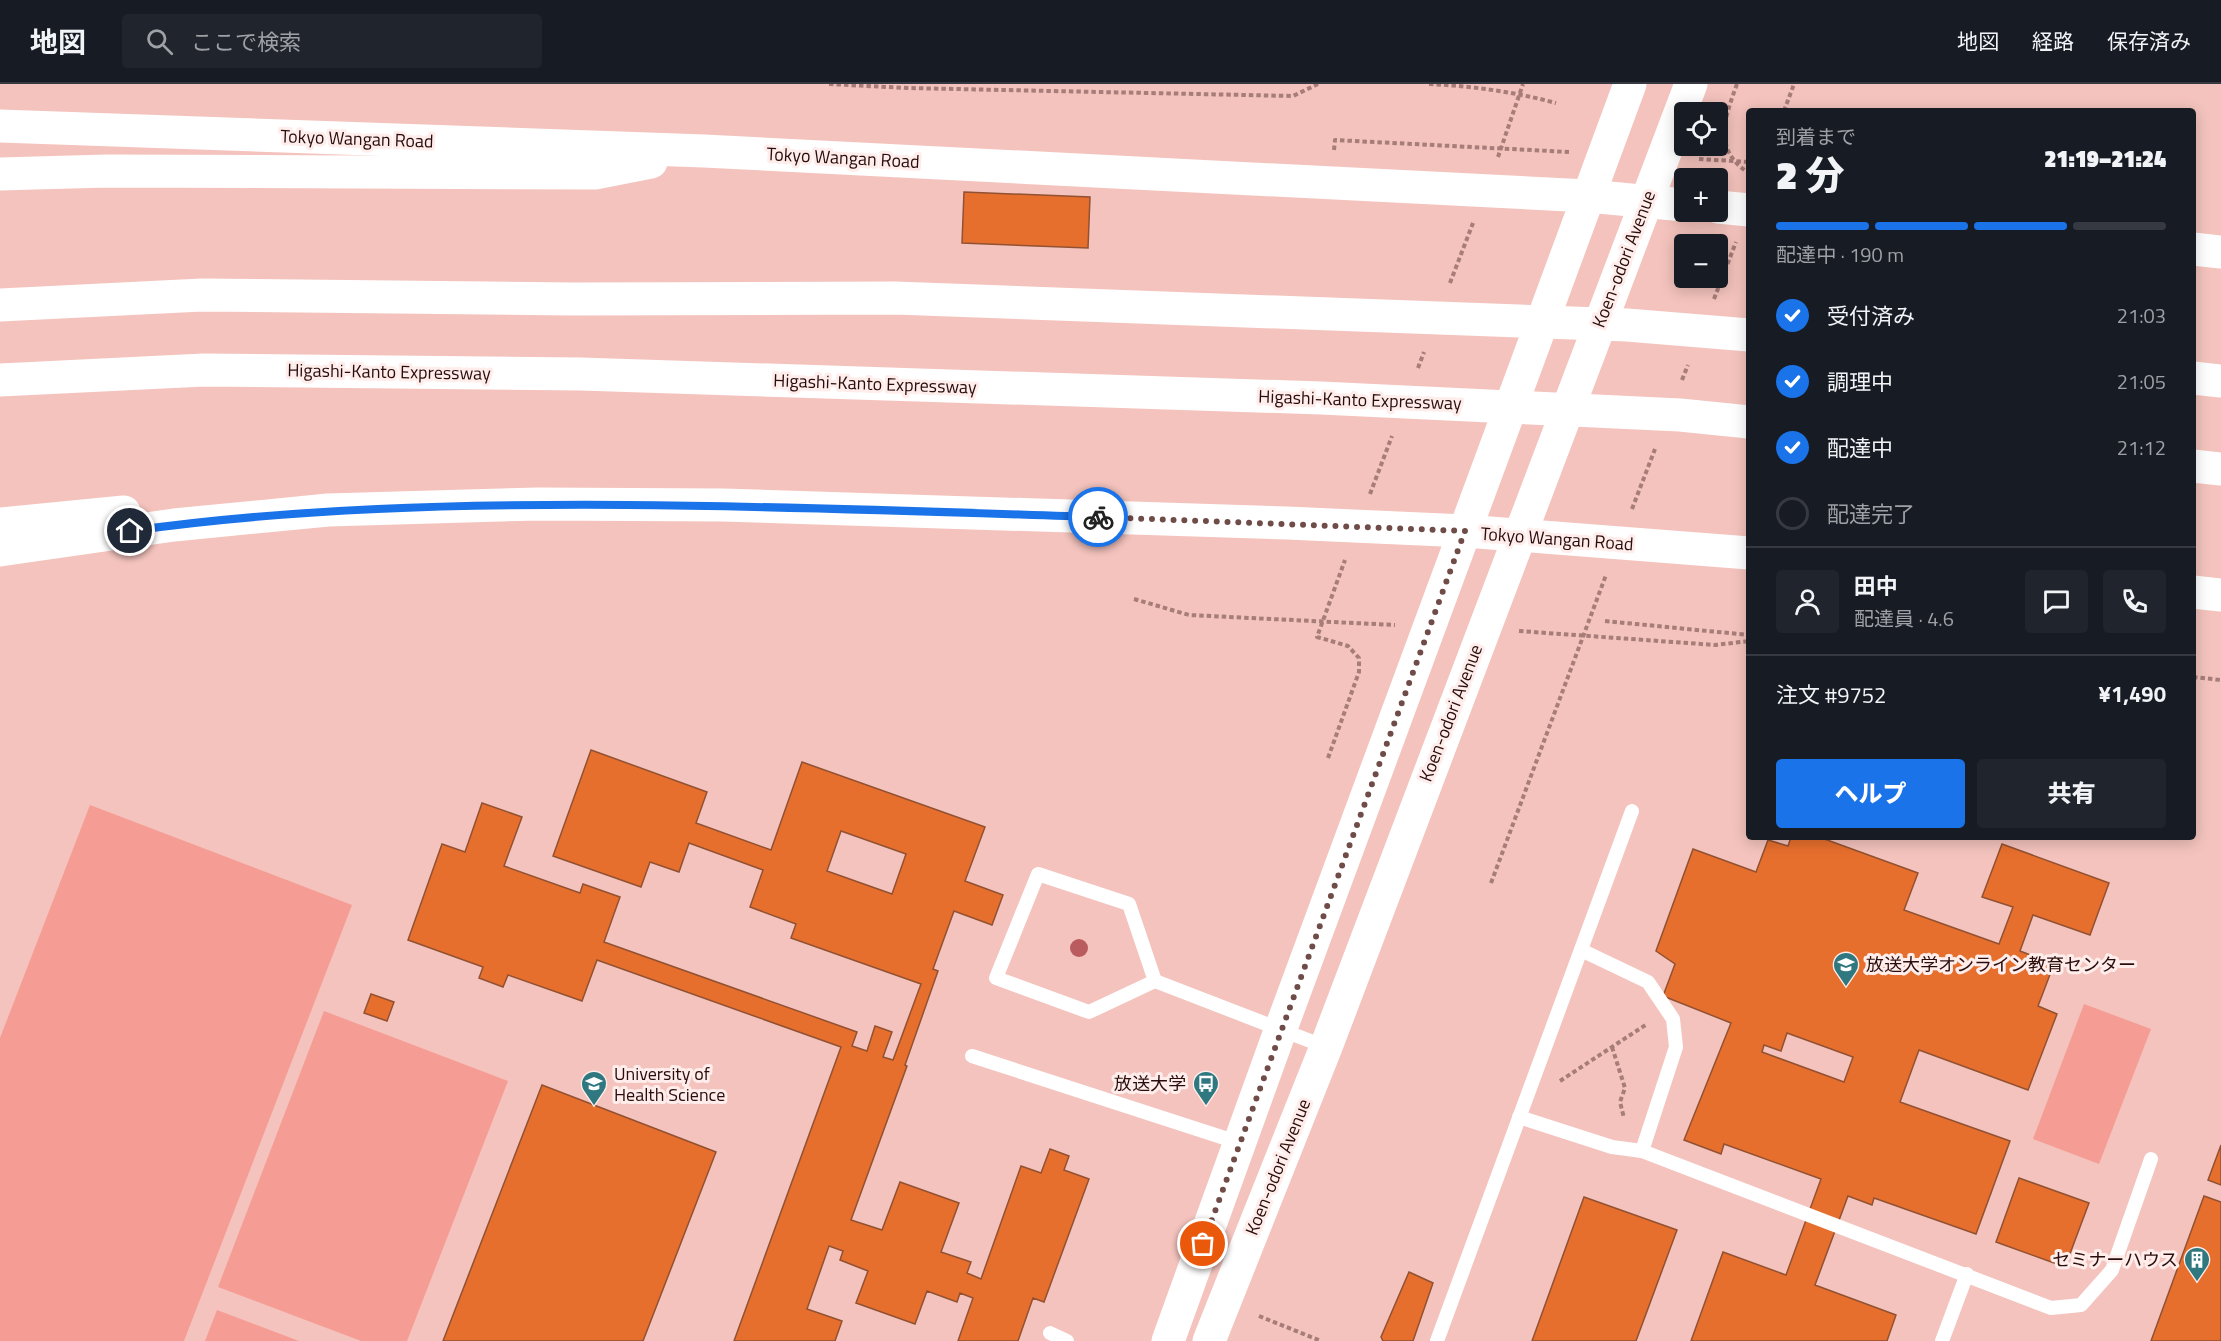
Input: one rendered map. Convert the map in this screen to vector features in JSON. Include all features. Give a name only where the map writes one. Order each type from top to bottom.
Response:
[{"type":"main road","name":"Koen-odori Avenue","points":[[1196,1335],[1240,1143],[1630,84]]},
{"type":"main road","name":"Koen-odori Avenue","points":[[1196,1335],[1326,1047],[1690,84]]},
{"type":"main road","name":"Tokyo Wangan Road","points":[[0,126],[704,151],[1588,196],[1674,204]]},
{"type":"main road","points":[[0,174],[107,171],[595,173],[704,151]]},
{"type":"main road","points":[[1728,208],[1746,210]]},
{"type":"main road","points":[[2196,249],[2221,252]]},
{"type":"main road","points":[[0,305],[202,295],[572,299],[895,298],[1627,325],[1746,335]]},
{"type":"main road","name":"Higashi-Kanto Expressway","points":[[0,380],[204,370],[581,374],[1321,398],[1680,415],[1746,422]]},
{"type":"main road","points":[[2196,378],[2221,381]]},
{"type":"main road","points":[[2196,466],[2221,470]]},
{"type":"main road","points":[[0,524],[277,498],[327,510]]},
{"type":"main road","name":"Tokyo Wangan Road","points":[[0,550],[174,525],[327,510],[538,504],[723,505],[1287,523],[1465,531],[1746,554]]},
{"type":"main road","points":[[2196,592],[2221,595]]},
{"type":"lane","points":[[1437,1341],[1632,812]]},
{"type":"lane","points":[[1155,981],[1129,903],[1038,874],[996,978],[1089,1012],[1155,981],[1326,1047]]},
{"type":"lane","points":[[1581,950],[1648,982],[1673,1019],[1676,1047],[1642,1151]]},
{"type":"lane","points":[[972,1056],[1240,1143]]},
{"type":"lane","points":[[1522,1111],[1612,1147],[1642,1151],[2051,1308],[2081,1305],[2112,1270],[2151,1159]]},
{"type":"lane","points":[[1942,1341],[1967,1274]]},
{"type":"lane","points":[[1050,1333],[1067,1341]]},
{"type":"path","points":[[829,84],[941,89],[1293,96],[1318,84]]},
{"type":"path","points":[[1429,84],[1528,95],[1556,103]]},
{"type":"path","points":[[1335,140],[1501,149],[1523,84]]},
{"type":"path","points":[[1737,84],[1726,116],[1724,135],[1729,153],[1746,171]]},
{"type":"path","points":[[1785,108],[1794,84]]},
{"type":"path","points":[[1134,599],[1189,615],[1322,621]]},
{"type":"path","points":[[1605,621],[1746,635]]},
{"type":"path","points":[[1491,883],[1582,635],[1715,645],[1746,641]]},
{"type":"path","points":[[1317,637],[1348,646],[1359,658],[1359,672],[1328,758]]},
{"type":"path","points":[[2196,677],[2221,680]]},
{"type":"path","points":[[1522,1111],[1612,1047],[1668,1011]]},
{"type":"path","points":[[1612,1047],[1625,1088],[1620,1102],[1624,1118]]},
{"type":"path","points":[[1259,1316],[1321,1341]]},
{"type":"shaded area","points":[[90,805],[352,905],[184,1341],[0,1341],[0,1038]]},
{"type":"shaded area","points":[[2084,1004],[2151,1029],[2099,1164],[2033,1139]]},
{"type":"shaded area","points":[[324,1011],[508,1081],[407,1341],[361,1341],[218,1287]]},
{"type":"shaded area","points":[[217,1310],[299,1341],[205,1341]]},
{"type":"building","points":[[964,192],[1090,197],[1088,248],[962,243]]},
{"type":"building","points":[[591,750],[707,792],[696,823],[771,850],[802,762],[985,827],[965,881],[1003,895],[992,925],[954,911],[933,969],[938,971],[905,1065],[907,1066],[851,1220],[882,1230],[900,1182],[959,1203],[941,1252],[971,1262],[967,1273],[981,1279],[1021,1166],[1041,1173],[1050,1149],[1069,1156],[1064,1170],[1089,1179],[1044,1302],[1033,1298],[1018,1341],[958,1341],[973,1298],[960,1293],[957,1302],[927,1291],[915,1324],[856,1303],[868,1271],[840,1260],[843,1251],[829,1246],[807,1309],[842,1321],[835,1341],[734,1341],[841,1047],[597,960],[582,1001],[508,975],[503,987],[479,978],[483,967],[408,940],[442,844],[465,852],[482,803],[522,817],[504,866],[580,893],[583,884],[620,897],[604,942],[857,1032],[852,1046],[867,1051],[875,1026],[892,1032],[883,1057],[893,1060],[921,984],[791,938],[796,924],[750,907],[763,870],[689,843],[679,872],[650,862],[641,887],[553,856]],"holes":[[[841,831],[906,854],[892,894],[827,871]]]},
{"type":"building","points":[[1768,840],[1788,846],[1790,840],[1827,840],[1918,873],[1904,910],[1999,944],[2013,907],[1982,897],[2002,844],[2109,883],[2090,935],[2033,915],[2020,951],[2054,964],[2038,1006],[2057,1014],[2028,1090],[1919,1050],[1900,1102],[2010,1141],[1976,1234],[1874,1198],[1872,1205],[1848,1196],[1815,1285],[1896,1315],[1887,1341],[1691,1341],[1723,1252],[1786,1275],[1821,1179],[1724,1144],[1721,1154],[1684,1140],[1731,1023],[1663,996],[1675,964],[1656,951],[1693,849],[1756,872]],"holes":[[[1787,1033],[1853,1057],[1844,1082],[1762,1052],[1764,1045],[1781,1051]]]},
{"type":"building","points":[[371,994],[394,1002],[387,1021],[364,1013]]},
{"type":"building","points":[[542,1085],[716,1152],[643,1341],[443,1341]]},
{"type":"building","points":[[2221,1145],[2221,1185],[2208,1180]]},
{"type":"building","points":[[2019,1178],[2089,1203],[2065,1267],[1996,1242]]},
{"type":"building","name":"セミナーハウス","points":[[2204,1196],[2221,1202],[2221,1341],[2151,1341]]},
{"type":"building","points":[[1584,1197],[1677,1230],[1636,1341],[1532,1341]]},
{"type":"building","points":[[1409,1272],[1433,1283],[1413,1341],[1383,1341],[1381,1337]]},
{"type":"way so far","points":[[1098,517],[1465,531],[1203,1244]]},
{"type":"place","name":"放送大学オンライン教育センター","points":[[1846,988]]},
{"type":"place","name":"University of Health Science","points":[[594,1107]]},
{"type":"place","name":"放送大学","points":[[1206,1107]]},
{"type":"place","name":"セミナーハウス","points":[[2197,1283]]},
{"type":"route","points":[[130,531],[327,510],[538,504],[723,505],[1098,517]]}]
